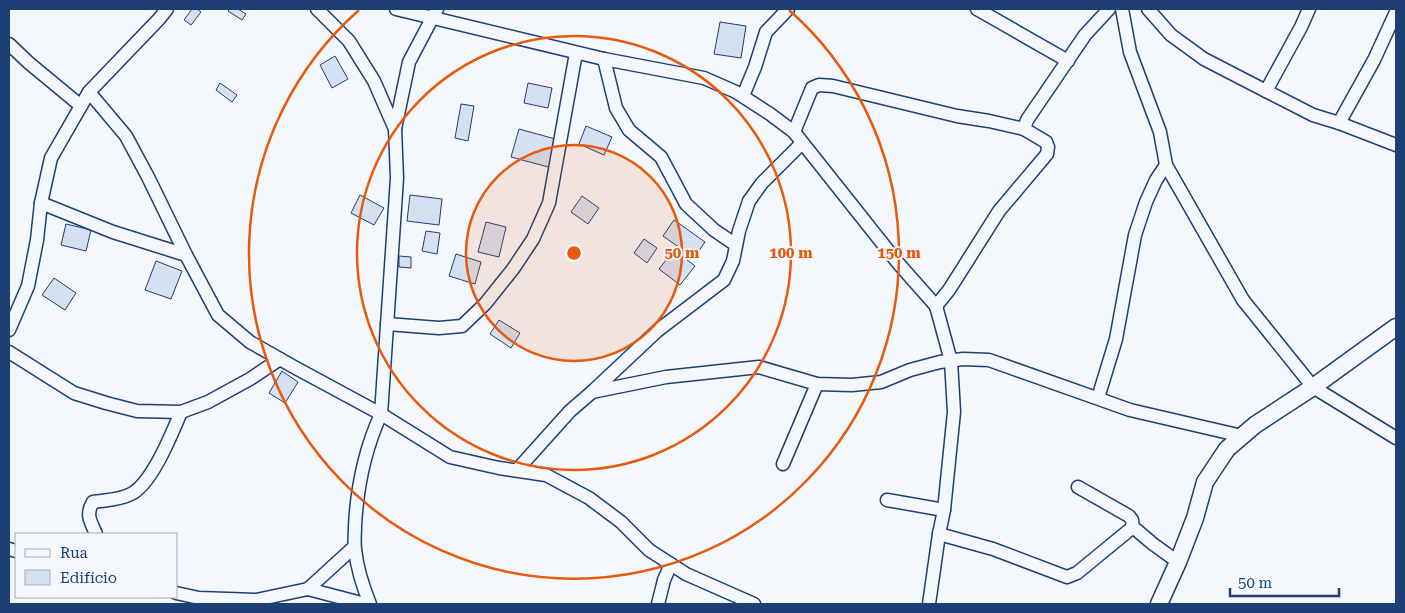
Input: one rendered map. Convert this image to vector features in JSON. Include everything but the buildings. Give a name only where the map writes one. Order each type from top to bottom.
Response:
[{"type":"street","points":[[9,330],[28,286],[37,240],[41,203],[51,158],[89,92],[167,9]]},
{"type":"street","points":[[317,9],[349,41],[374,81],[395,129]]},
{"type":"street","points":[[396,9],[434,13],[604,60],[704,78],[743,96],[794,132],[898,263],[936,306],[951,361],[954,412],[944,510],[929,604]]},
{"type":"street","points":[[743,96],[766,32],[788,9]]},
{"type":"street","points":[[977,9],[1068,61]]},
{"type":"street","points":[[1024,129],[1030,115],[1085,35],[1108,9]]},
{"type":"street","points":[[1122,9],[1130,52],[1160,132],[1166,165],[1243,300],[1313,387],[1396,438]]},
{"type":"street","points":[[1148,9],[1171,35],[1198,54],[1266,92],[1313,115],[1396,145]]},
{"type":"street","points":[[1266,92],[1309,9]]},
{"type":"street","points":[[1339,123],[1374,60],[1396,12]]},
{"type":"street","points":[[370,604],[363,587],[354,547],[356,509],[363,465],[374,429],[381,414],[397,178],[395,129],[410,62],[434,13]]},
{"type":"street","points":[[9,44],[81,106]]},
{"type":"street","points":[[387,324],[439,328],[462,326],[485,304],[513,269],[533,240],[550,203],[576,53]]},
{"type":"street","points":[[604,60],[616,108],[629,130],[661,157],[686,204],[714,230],[736,245]]},
{"type":"street","points":[[794,132],[812,88],[819,85],[833,86],[957,116],[1024,129],[1046,142],[1048,147],[1047,154],[999,211],[949,290],[936,306]]},
{"type":"street","points":[[89,92],[126,136],[218,315],[250,342],[381,414],[450,457],[546,475],[589,498],[621,522],[649,550],[686,574],[754,604]]},
{"type":"street","points":[[517,470],[570,411],[657,331],[724,280],[732,261],[749,201],[762,183],[802,142]]},
{"type":"street","points":[[1098,398],[1116,339],[1135,235],[1146,202],[1156,180],[1166,165]]},
{"type":"street","points":[[41,203],[113,232],[186,255]]},
{"type":"street","points":[[1159,604],[1178,562],[1205,482],[1227,449],[1255,425],[1313,387],[1396,328]]},
{"type":"street","points":[[9,352],[74,393],[137,411],[181,412],[208,402],[250,379],[280,359]]},
{"type":"street","points":[[592,392],[666,377],[759,367],[816,384],[852,385],[881,382],[910,370],[940,362],[964,359],[989,360],[1130,410],[1242,436]]},
{"type":"street","points":[[783,464],[816,384]]},
{"type":"street","points":[[96,533],[88,517],[89,509],[93,502],[132,494],[146,480],[161,457],[181,412]]},
{"type":"street","points":[[1078,486],[1129,516],[1133,527],[1178,562]]},
{"type":"street","points":[[887,500],[944,510]]},
{"type":"street","points":[[939,534],[992,549],[1067,577],[1077,573],[1133,527]]},
{"type":"street","points":[[308,589],[354,547]]},
{"type":"street","points":[[658,604],[670,564]]},
{"type":"street","points":[[178,593],[199,598],[256,600],[308,589],[364,604]]}]
